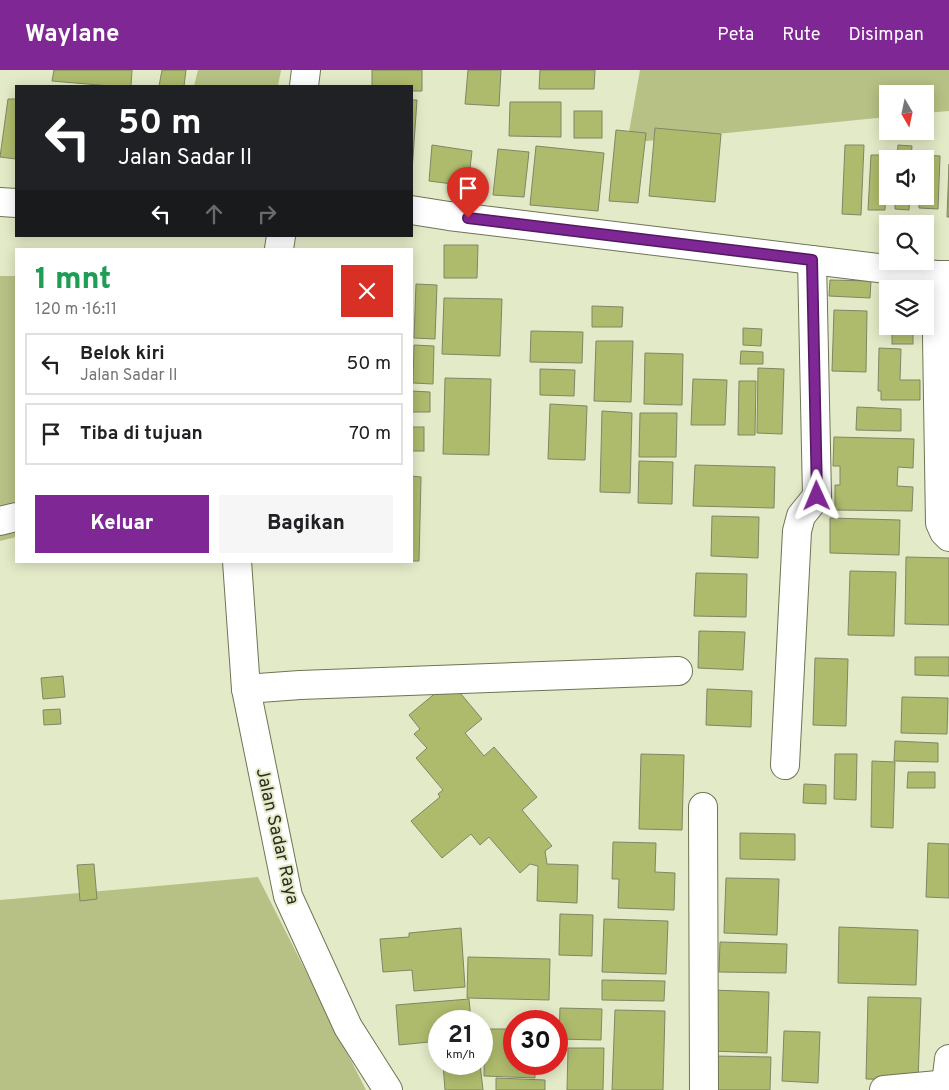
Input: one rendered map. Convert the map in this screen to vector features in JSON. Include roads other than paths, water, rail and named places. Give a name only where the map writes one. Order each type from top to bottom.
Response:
[{"type":"street","points":[[304,85],[306,70]]},
{"type":"street","points":[[0,202],[15,203]]},
{"type":"street","points":[[413,210],[943,275],[940,523],[944,532],[949,537]]},
{"type":"street","points":[[785,765],[797,531],[801,516],[817,496],[812,260]]},
{"type":"street","points":[[0,522],[15,517]]},
{"type":"street","name":"Jalan Sadar Raya","points":[[237,563],[246,689],[288,896],[348,1027],[388,1090]]},
{"type":"street","points":[[246,689],[300,685],[678,671]]},
{"type":"street","points":[[703,808],[704,1090]]},
{"type":"street","points":[[884,1090],[948,1075]]}]
